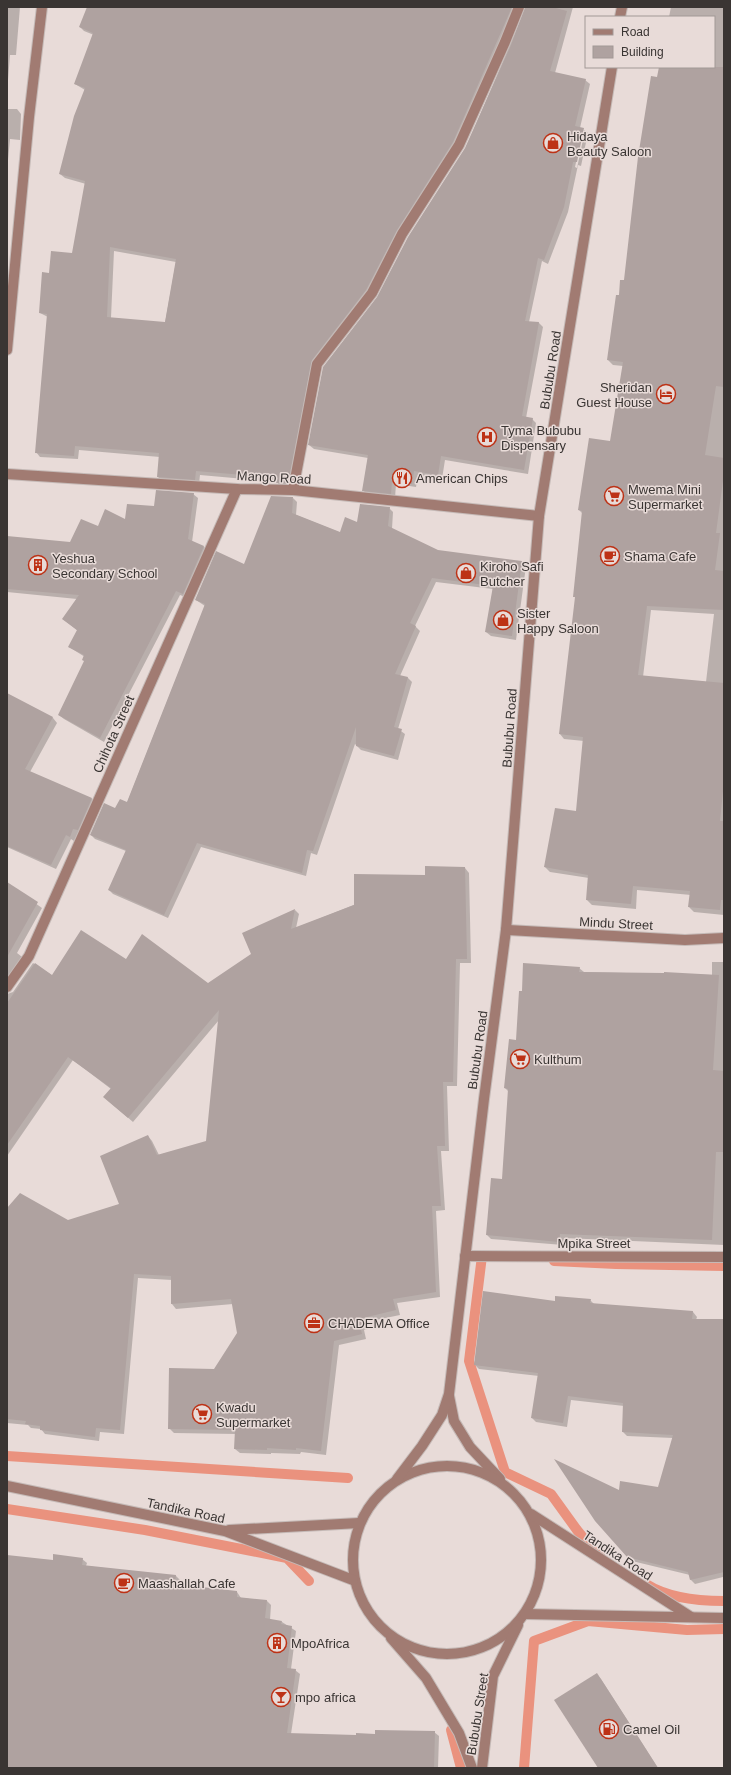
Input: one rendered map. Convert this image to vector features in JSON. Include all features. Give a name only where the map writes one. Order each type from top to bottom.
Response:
[{"type":"street","points":[[7,350],[29,117],[42,7]]},
{"type":"street","points":[[293,490],[317,364],[372,293],[402,234],[459,145],[519,7]]},
{"type":"street","name":"Bububu Road","points":[[449,1394],[506,930],[539,516],[612,68]]},
{"type":"street","name":"Mango Road","points":[[7,474],[237,489],[293,490],[539,516]]},
{"type":"street","name":"Chihota Street","points":[[7,987],[29,956],[237,489]]},
{"type":"street","name":"Mindu Street","points":[[506,930],[685,940],[724,938]]},
{"type":"street","name":"Mpika Street","points":[[465,1256],[724,1257]]},
{"type":"street","points":[[353,1580],[359,1523],[374,1498],[396,1479],[442,1416],[449,1394]]},
{"type":"street","points":[[449,1394],[454,1421],[470,1447],[506,1484],[531,1514]]},
{"type":"street","points":[[396,1479],[433,1466],[471,1468],[506,1484]]},
{"type":"street","name":"Tandika Road","points":[[7,1486],[225,1531],[353,1580]]},
{"type":"street","name":"Tandika Road","points":[[531,1514],[691,1617]]},
{"type":"street","name":"Bububu Street","points":[[482,1768],[493,1676],[523,1618],[543,1565],[531,1514]]},
{"type":"street","points":[[225,1531],[359,1523]]},
{"type":"street","name":"Bububu Street","points":[[353,1580],[358,1596],[366,1611],[426,1678],[459,1733],[472,1768]]},
{"type":"street","points":[[387,1634],[420,1651],[456,1654],[491,1644],[523,1618],[724,1618]]},
{"type":"building","points":[[87,7],[512,7],[453,142],[397,230],[366,290],[312,360],[288,483],[276,483],[278,478],[196,471],[195,480],[157,477],[159,453],[75,446],[74,456],[35,453],[47,314],[39,313],[42,272],[49,273],[51,251],[72,253],[85,181],[59,174],[74,116],[85,88],[74,84],[93,33],[79,27]],"holes":[[[110,247],[176,259],[165,322],[107,317]]]},
{"type":"building","points":[[525,7],[552,7],[567,11],[550,71],[586,79],[575,126],[584,128],[577,162],[573,162],[564,207],[544,260],[538,258],[525,321],[539,322],[522,416],[533,418],[524,470],[441,456],[438,475],[414,471],[412,484],[392,481],[391,494],[362,491],[368,455],[308,445],[323,367],[377,297],[408,237],[465,148],[511,45]]},
{"type":"building","points":[[724,67],[724,387],[716,386],[705,455],[724,458],[724,473],[716,533],[720,533],[715,570],[724,571],[724,610],[647,606],[638,675],[724,683],[724,781],[720,821],[724,821],[724,900],[721,900],[720,910],[688,907],[690,891],[633,886],[631,904],[586,900],[588,875],[544,867],[555,808],[576,811],[583,737],[559,734],[575,597],[573,597],[582,511],[578,510],[589,438],[610,441],[623,362],[607,360],[616,295],[619,295],[620,280],[624,280],[638,157],[651,76],[657,77],[659,68]]},
{"type":"building","points":[[156,490],[194,493],[188,539],[204,546],[183,594],[176,591],[100,738],[58,715],[84,661],[82,660],[84,655],[68,647],[77,630],[62,619],[79,595],[7,589],[7,536],[70,542],[81,519],[98,526],[105,509],[125,519],[127,504],[154,506]]},
{"type":"building","points":[[271,496],[293,497],[292,513],[340,532],[345,517],[357,522],[360,504],[390,507],[388,526],[438,550],[522,561],[512,636],[485,632],[493,586],[432,578],[410,623],[416,626],[395,674],[408,677],[394,727],[402,729],[394,756],[356,746],[356,727],[313,851],[307,850],[302,873],[197,843],[164,915],[108,890],[126,850],[90,835],[104,803],[115,808],[120,799],[127,802],[205,604],[195,600],[216,551],[244,564]]},
{"type":"building","points":[[7,693],[53,717],[25,769],[92,798],[78,830],[73,829],[70,837],[66,835],[51,865],[7,846]]},
{"type":"building","points":[[425,866],[465,867],[467,959],[456,959],[453,1082],[443,1082],[445,1146],[437,1146],[441,1206],[432,1206],[436,1292],[393,1299],[396,1310],[363,1318],[364,1324],[360,1326],[362,1334],[334,1341],[321,1451],[296,1448],[296,1450],[267,1448],[267,1450],[234,1449],[235,1430],[168,1429],[169,1368],[214,1369],[237,1333],[231,1299],[171,1304],[171,1276],[134,1274],[120,1430],[96,1428],[95,1437],[40,1430],[40,1426],[25,1424],[26,1421],[7,1419],[7,1208],[20,1193],[68,1220],[119,1204],[100,1156],[148,1135],[157,1155],[206,1141],[219,1010],[128,1118],[103,1097],[111,1088],[68,1057],[7,1145],[7,1003],[35,963],[52,975],[81,930],[126,959],[142,934],[208,983],[251,954],[242,933],[295,909],[291,929],[354,905],[354,874],[425,875]]},
{"type":"building","points":[[7,882],[38,902],[7,957]]},
{"type":"building","points":[[523,963],[580,967],[579,972],[664,972],[719,975],[713,1070],[724,1071],[724,1152],[716,1152],[712,1240],[560,1234],[559,1242],[486,1235],[491,1178],[502,1179],[508,1089],[504,1088],[509,1039],[516,1040],[519,991],[522,991]]},
{"type":"building","points":[[483,1291],[555,1301],[555,1296],[591,1299],[590,1303],[693,1311],[692,1319],[724,1319],[724,1572],[690,1580],[688,1572],[627,1557],[595,1521],[554,1459],[619,1490],[620,1481],[658,1487],[673,1435],[622,1432],[623,1403],[568,1396],[563,1423],[531,1418],[538,1373],[474,1365]]},
{"type":"building","points":[[53,1554],[83,1558],[82,1565],[176,1575],[175,1584],[237,1591],[237,1597],[267,1600],[265,1618],[282,1621],[281,1624],[292,1626],[287,1668],[296,1669],[287,1733],[356,1735],[356,1733],[375,1734],[375,1730],[435,1731],[434,1768],[7,1768],[7,1555],[53,1560]]},
{"type":"building","points":[[597,1673],[658,1768],[598,1768],[554,1700]]},
{"type":"waterway","points":[[490,1257],[482,1256],[469,1361],[505,1472],[551,1494],[577,1530],[595,1552],[600,1555]]},
{"type":"waterway","points":[[554,1261],[724,1266]]},
{"type":"waterway","points":[[7,1456],[348,1478]]},
{"type":"waterway","points":[[7,1509],[145,1530],[287,1558],[309,1581]]},
{"type":"waterway","points":[[646,1584],[673,1596],[724,1601]]},
{"type":"waterway","points":[[524,1768],[534,1641],[588,1621],[687,1630],[724,1629]]},
{"type":"waterway","points":[[451,1730],[461,1768]]},
{"type":"place","name":"Hidaya Beauty Saloon","points":[[553,143]]},
{"type":"place","name":"Sheridan Guest House","points":[[666,394]]},
{"type":"place","name":"Tyma Bububu Dispensary","points":[[487,437]]},
{"type":"place","name":"American Chips","points":[[402,478]]},
{"type":"place","name":"Mwema Mini Supermarket","points":[[614,496]]},
{"type":"place","name":"Shama Cafe","points":[[610,556]]},
{"type":"place","name":"Yeshua Secondary School","points":[[38,565]]},
{"type":"place","name":"Kiroho Safi Butcher","points":[[466,573]]},
{"type":"place","name":"Sister Happy Saloon","points":[[503,620]]},
{"type":"place","name":"Kulthum","points":[[520,1059]]},
{"type":"place","name":"CHADEMA Office","points":[[314,1323]]},
{"type":"place","name":"Kwadu Supermarket","points":[[202,1414]]},
{"type":"place","name":"Maashallah Cafe","points":[[124,1583]]},
{"type":"place","name":"MpoAfrica","points":[[277,1643]]},
{"type":"place","name":"mpo africa","points":[[281,1697]]},
{"type":"place","name":"Camel Oil","points":[[609,1729]]}]
